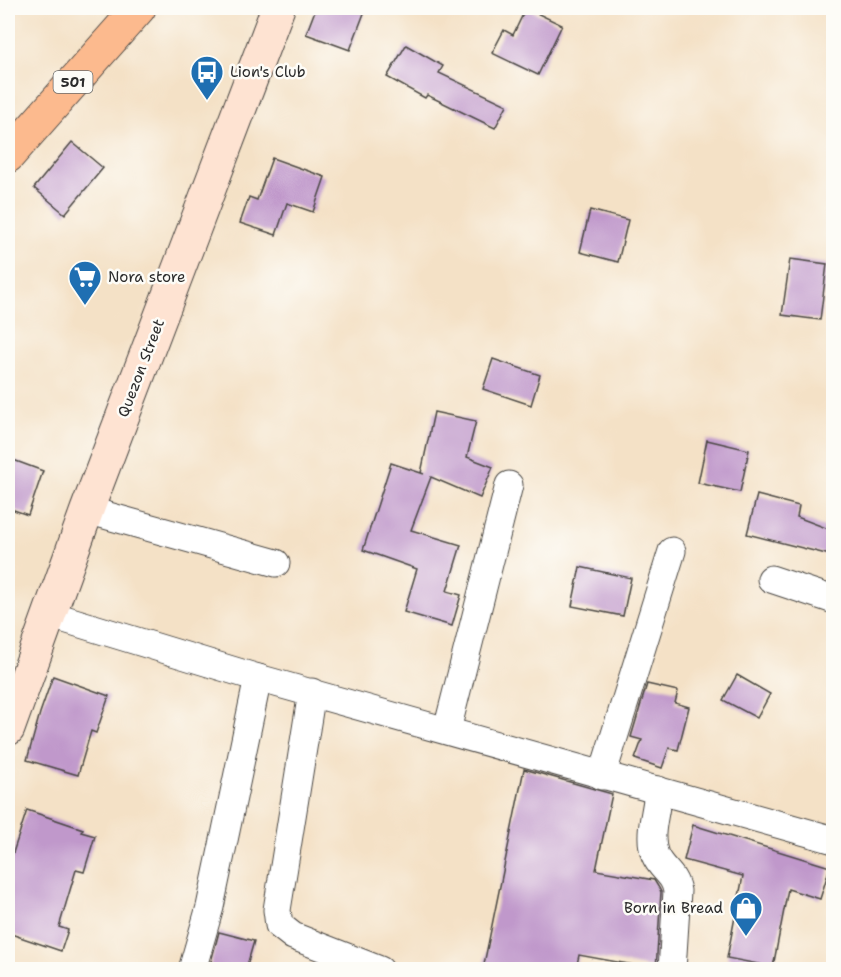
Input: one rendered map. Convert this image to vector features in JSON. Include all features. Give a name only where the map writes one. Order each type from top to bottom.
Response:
[{"type":"main road","name":"501","points":[[8,156],[139,8]]},
{"type":"main road","name":"Quezon Street","points":[[8,729],[48,614],[278,8]]},
{"type":"street","points":[[447,730],[509,486]]},
{"type":"street","points":[[87,510],[276,563]]},
{"type":"street","points":[[602,776],[672,551]]},
{"type":"street","points":[[771,579],[834,600]]},
{"type":"street","points":[[48,614],[258,678],[834,840]]},
{"type":"street","points":[[192,969],[210,907],[258,678]]},
{"type":"street","points":[[312,692],[277,910],[279,925],[293,936],[381,969]]},
{"type":"street","points":[[658,790],[651,834],[656,857],[675,880],[677,891],[672,969]]},
{"type":"building","points":[[316,8],[366,8],[350,50],[306,34]]},
{"type":"building","points":[[526,8],[562,25],[538,75],[492,53],[504,30],[513,35]]},
{"type":"building","points":[[406,45],[443,66],[439,73],[507,105],[495,128],[427,95],[425,98],[387,77]]},
{"type":"building","points":[[72,142],[103,168],[65,214],[34,188]]},
{"type":"building","points":[[272,158],[325,177],[313,212],[287,203],[276,235],[240,223],[249,197],[257,200]]},
{"type":"building","points":[[590,210],[628,220],[618,262],[580,252]]},
{"type":"building","points":[[790,259],[827,264],[820,320],[782,315]]},
{"type":"building","points":[[493,359],[540,375],[531,405],[483,389]]},
{"type":"building","points":[[434,412],[476,421],[467,457],[493,467],[480,498],[431,477],[411,530],[461,545],[447,591],[461,595],[452,626],[404,612],[417,569],[363,550],[391,463],[421,473]]},
{"type":"building","points":[[707,440],[749,450],[740,492],[698,483]]},
{"type":"building","points":[[8,458],[43,471],[28,515],[8,508]]},
{"type":"building","points":[[757,495],[799,506],[797,517],[834,531],[834,556],[747,534]]},
{"type":"building","points":[[580,567],[631,578],[623,616],[572,606]]},
{"type":"building","points":[[737,675],[770,694],[757,718],[723,700]]},
{"type":"building","points":[[53,676],[109,696],[96,733],[91,731],[78,775],[27,760]]},
{"type":"building","points":[[647,684],[678,691],[675,703],[689,707],[678,750],[669,748],[662,768],[635,759],[642,740],[631,737]]},
{"type":"building","points":[[524,769],[612,794],[596,870],[654,880],[659,888],[661,892],[656,969],[579,955],[576,969],[483,969]]},
{"type":"building","points":[[27,810],[83,829],[81,832],[95,836],[84,872],[76,870],[59,927],[68,930],[61,951],[8,933],[8,868]]},
{"type":"building","points":[[693,825],[830,867],[820,899],[788,889],[773,967],[727,958],[743,876],[684,860]]},
{"type":"building","points":[[219,932],[254,941],[246,969],[209,969]]},
{"type":"place","name":"Lion's Club","points":[[207,101]]},
{"type":"place","name":"Nora store","points":[[85,306]]},
{"type":"place","name":"Born in Bread","points":[[746,937]]}]
